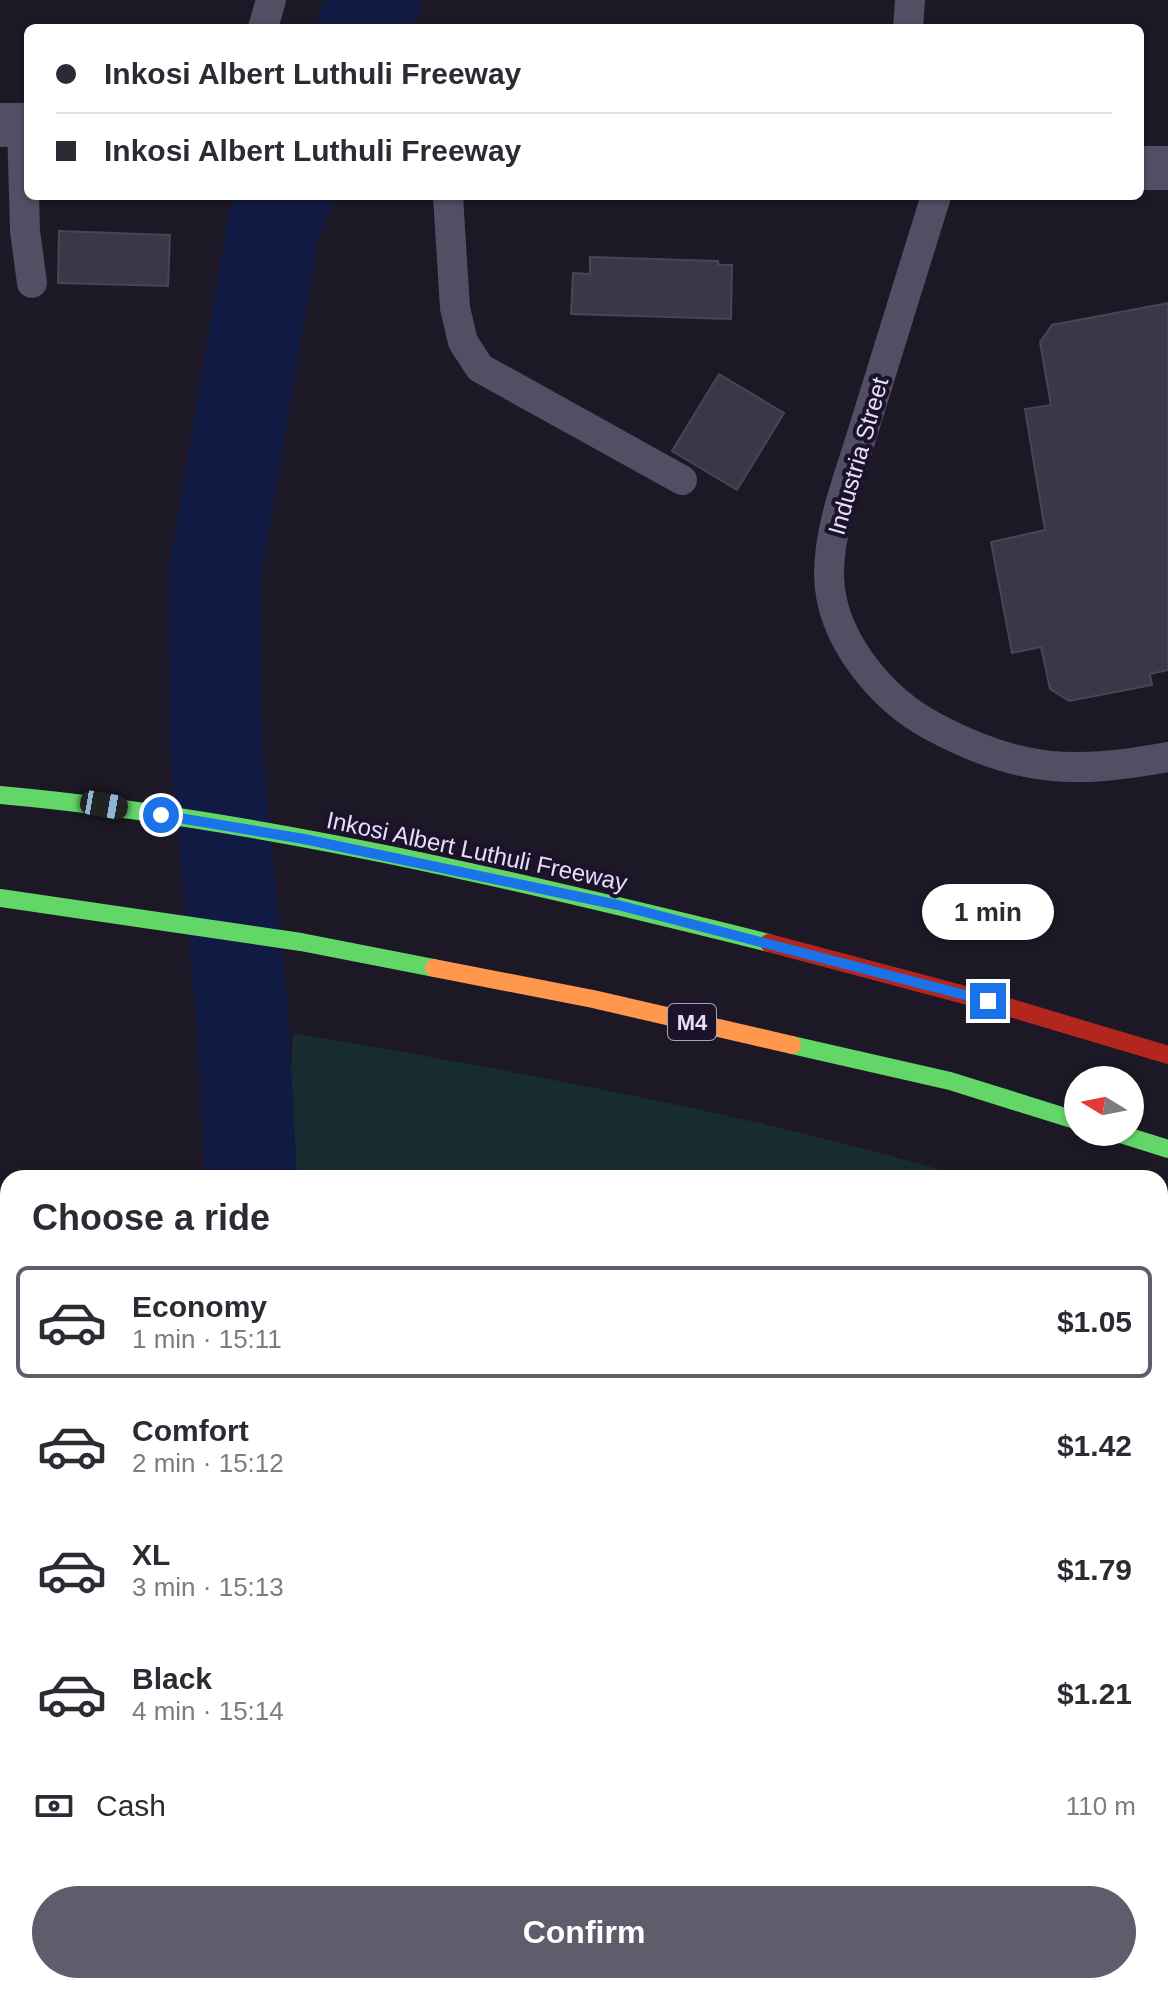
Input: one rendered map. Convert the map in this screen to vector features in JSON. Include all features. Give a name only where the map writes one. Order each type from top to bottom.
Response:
[{"type":"highway","name":"Inkosi Albert Luthuli Freeway","points":[[0,795],[75,800],[304,839],[618,905],[1050,1017],[1168,1055]]},
{"type":"highway","name":"M4","points":[[0,898],[301,942],[686,1020],[950,1081],[1064,1117]]},
{"type":"highway","points":[[1144,1141],[1168,1149]]},
{"type":"street","points":[[1144,168],[1168,168]]},
{"type":"lane","points":[[264,24],[271,0]]},
{"type":"lane","points":[[908,24],[910,0]]},
{"type":"lane","points":[[17,125],[32,283]]},
{"type":"lane","points":[[448,200],[455,308],[463,342],[480,368],[682,480]]},
{"type":"lane","name":"Industria Street","points":[[935,200],[837,516],[829,576],[842,635],[883,689],[919,719],[980,752],[1041,768],[1113,767],[1168,757]]},
{"type":"green space","points":[[293,1033],[634,1096],[803,1133],[942,1170],[285,1170]]},
{"type":"building","points":[[59,231],[170,235],[168,286],[58,283]]},
{"type":"building","points":[[590,257],[718,261],[719,265],[732,265],[731,319],[571,314],[573,273],[590,274]]},
{"type":"building","points":[[1168,303],[1168,670],[1150,674],[1152,685],[1069,701],[1050,689],[1041,647],[1012,653],[991,542],[1045,530],[1025,409],[1051,405],[1040,342],[1052,325]]},
{"type":"building","points":[[719,374],[784,413],[737,490],[672,451]]},
{"type":"waterway","points":[[365,24],[375,0]]},
{"type":"waterway","points":[[251,1170],[242,1012],[216,750],[215,573],[273,228],[285,200]]},
{"type":"traffic: fast","points":[[0,795],[193,819],[387,854],[769,943]]},
{"type":"traffic: fast","points":[[0,898],[301,942],[434,968]]},
{"type":"traffic: fast","points":[[792,1045],[950,1081],[1064,1117]]},
{"type":"traffic: fast","points":[[1144,1141],[1168,1149]]},
{"type":"traffic: slow","points":[[434,968],[593,999],[792,1045]]},
{"type":"traffic: jam","points":[[769,943],[991,1002],[1168,1055]]},
{"type":"route","points":[[161,815],[304,839],[618,905],[988,1001]]}]
